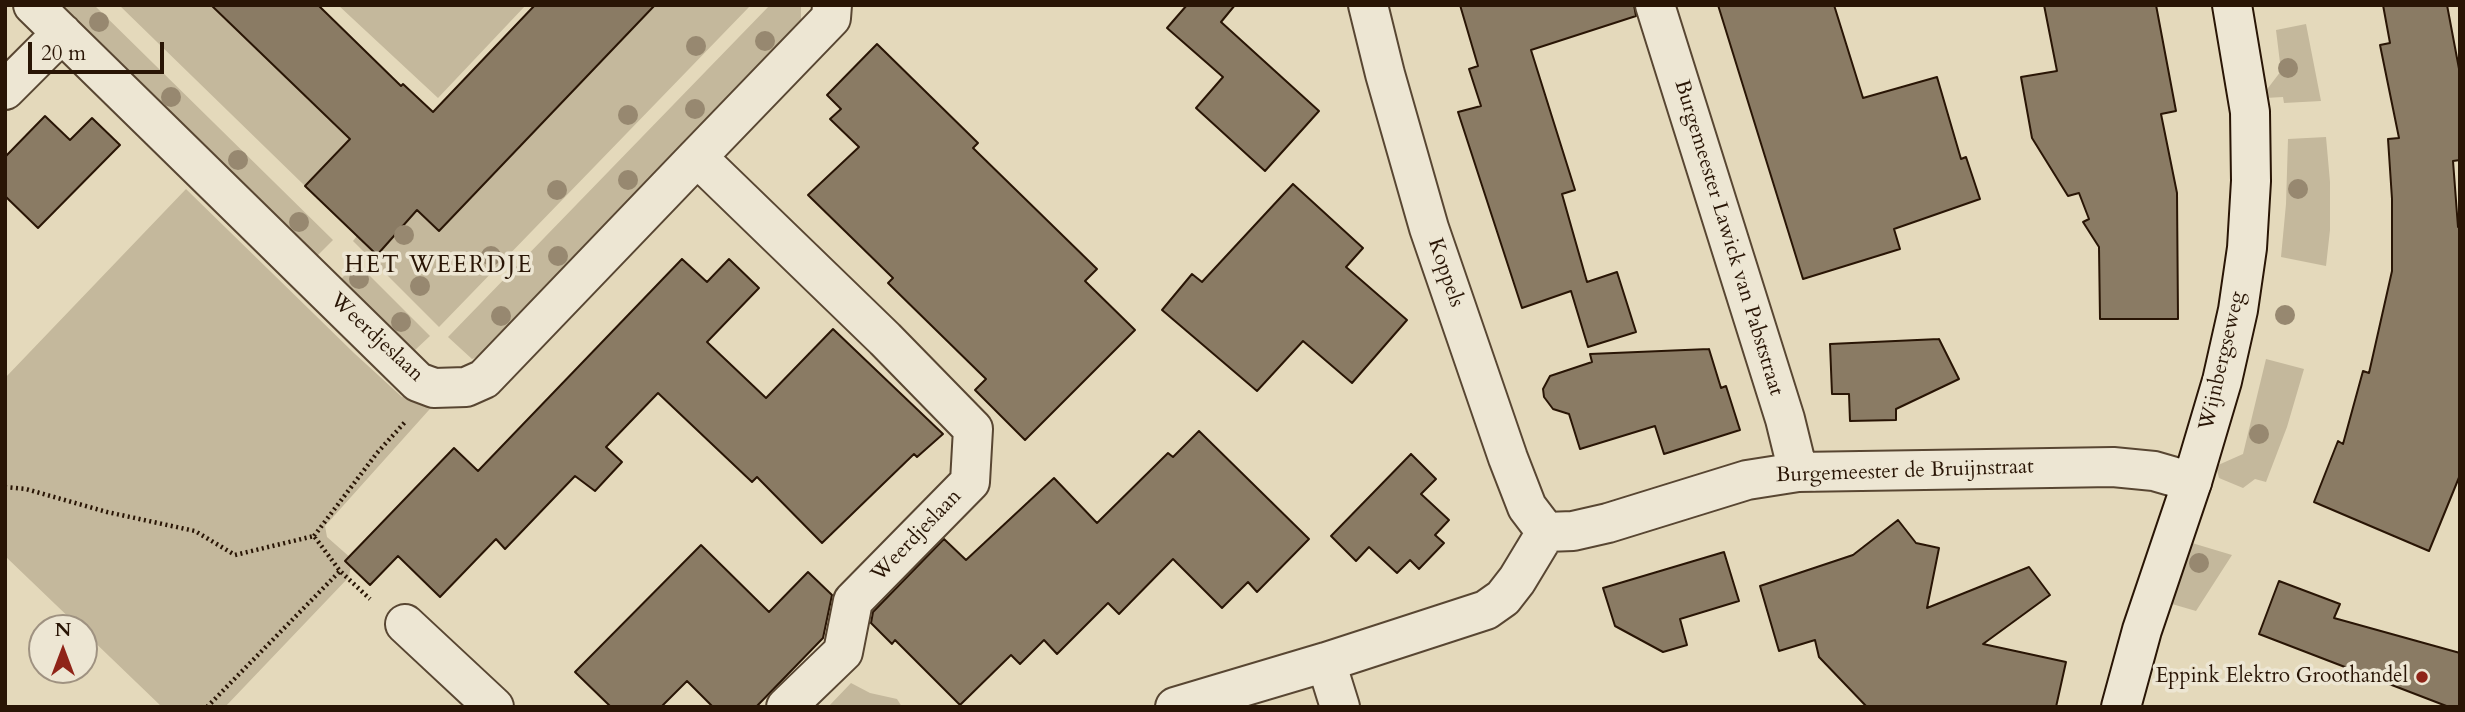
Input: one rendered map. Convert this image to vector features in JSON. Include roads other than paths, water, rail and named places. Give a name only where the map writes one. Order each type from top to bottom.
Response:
[{"type":"street","name":"Weerdjeslaan","points":[[33,5],[418,382],[434,388],[466,387],[484,379],[831,18],[832,5]]},
{"type":"street","name":"Koppels","points":[[1368,5],[1429,228],[1527,508],[1546,532]]},
{"type":"street","name":"Burgemeester Lawick van Pabststraat","points":[[1655,5],[1785,419],[1798,472]]},
{"type":"street","name":"Wijnbergseweg","points":[[2121,707],[2142,630],[2192,482],[2222,381],[2238,310],[2247,248],[2250,112],[2232,5]]},
{"type":"street","points":[[5,90],[62,33]]},
{"type":"street","name":"Weerdjeslaan","points":[[697,157],[885,339],[973,429],[970,482],[853,601],[843,652],[786,707]]},
{"type":"street","name":"Burgemeester de Bruijnstraat","points":[[1546,532],[1573,531],[1608,523],[1747,480],[1798,472],[2113,467],[2154,471],[2192,482]]},
{"type":"street","points":[[1175,707],[1486,610],[1503,598],[1517,580],[1546,532]]},
{"type":"street","points":[[405,624],[494,707]]},
{"type":"street","points":[[1326,662],[1340,707]]},
{"type":"place","name":"Eppink Elektro Groothandel","points":[[2422,677]]},
{"type":"district","name":"HET WEERDJE","points":[[439,267]]}]
